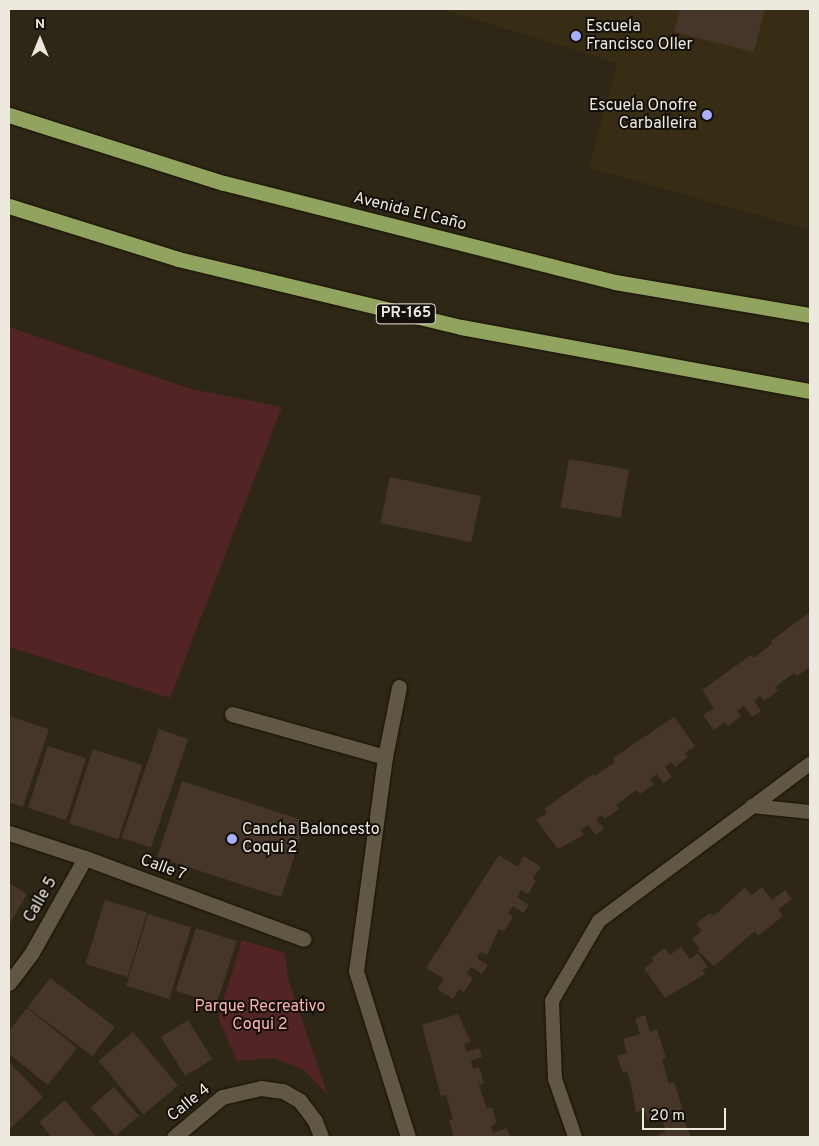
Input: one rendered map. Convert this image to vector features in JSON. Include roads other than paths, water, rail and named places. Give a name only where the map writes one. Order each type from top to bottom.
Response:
[{"type":"highway","name":"Avenida El Caño","points":[[9,115],[224,183],[615,282],[810,315]]},
{"type":"highway","name":"PR-165","points":[[9,206],[178,259],[461,327],[810,391]]},
{"type":"street","points":[[400,687],[385,758],[356,971],[408,1137]]},
{"type":"street","points":[[232,714],[385,758]]},
{"type":"street","name":"Calle 7","points":[[9,834],[85,858],[304,939]]},
{"type":"street","name":"Calle 5","points":[[9,983],[31,954],[85,858]]},
{"type":"street","name":"Calle 4","points":[[174,1137],[222,1097],[261,1088],[283,1091],[300,1101],[315,1121],[321,1137]]},
{"type":"lane","points":[[575,1137],[555,1079],[552,1001],[598,921],[810,764]]},
{"type":"lane","points":[[752,806],[810,812]]},
{"type":"place","name":"Escuela Francisco Oller","points":[[576,36]]},
{"type":"place","name":"Escuela Onofre Carballeira","points":[[707,115]]},
{"type":"place","name":"Cancha Baloncesto Coqui 2","points":[[232,839]]},
{"type":"park label","name":"Parque Recreativo Coqui 2","points":[[260,1016]]}]
